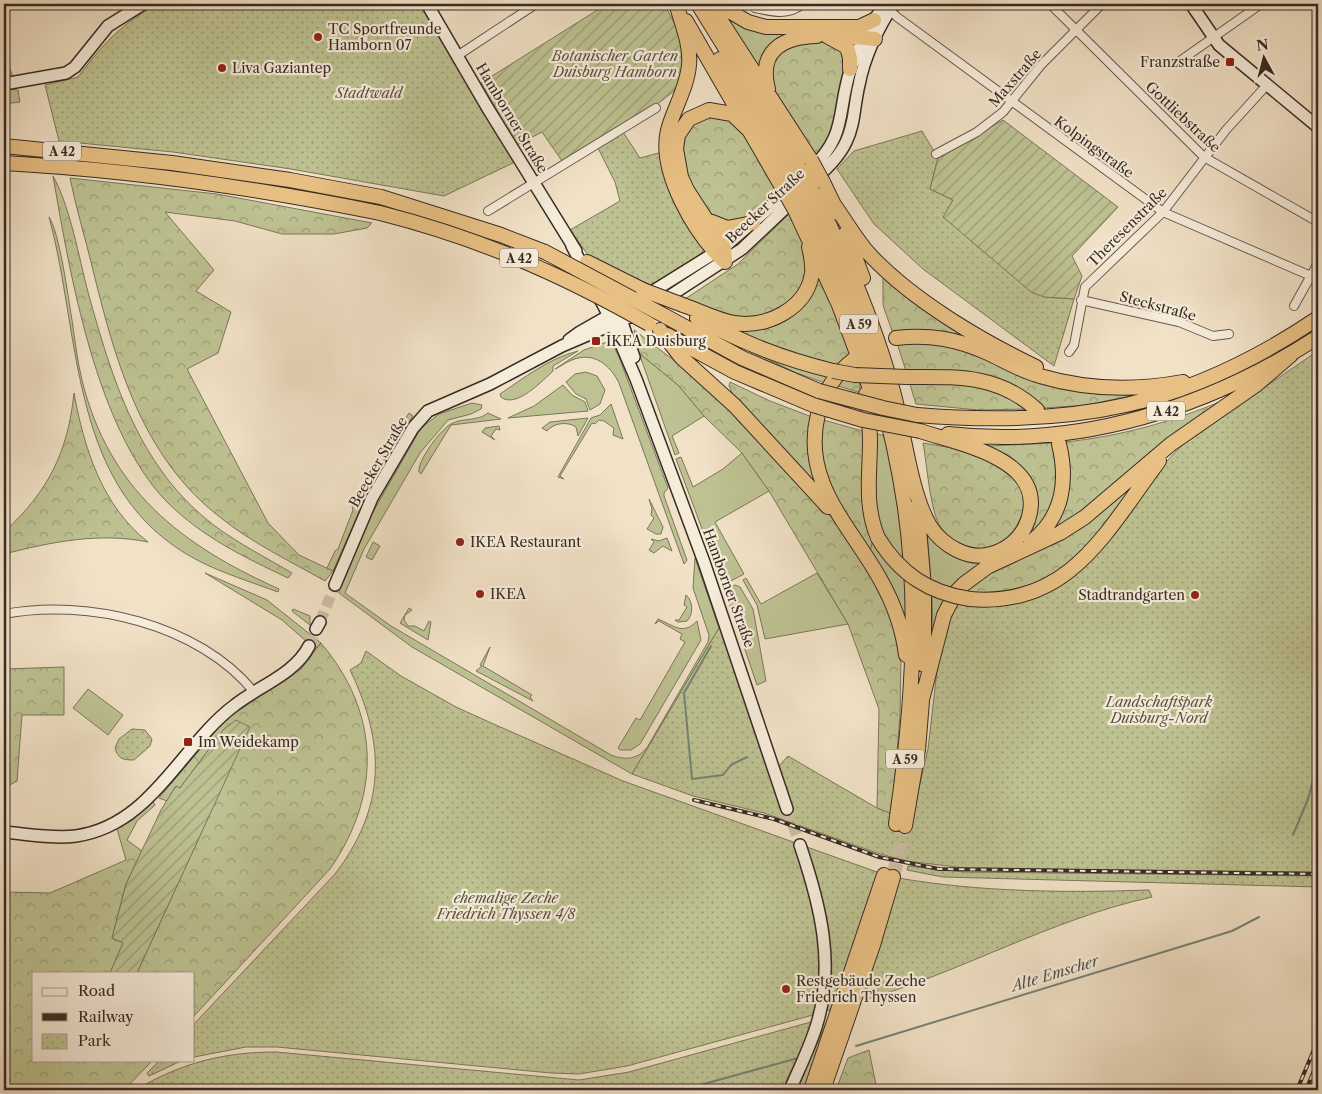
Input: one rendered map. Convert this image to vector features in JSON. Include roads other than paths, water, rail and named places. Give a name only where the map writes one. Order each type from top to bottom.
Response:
[{"type":"highway","name":"A 59","points":[[679,4],[797,174]]},
{"type":"highway","points":[[679,4],[752,133]]},
{"type":"highway","points":[[679,4],[686,36],[689,66],[668,131],[668,166],[679,197],[722,254]]},
{"type":"highway","name":"A 59","points":[[698,4],[848,263],[884,361],[901,451],[909,547],[918,750],[900,825]]},
{"type":"highway","points":[[710,4],[769,95]]},
{"type":"highway","points":[[717,4],[736,16],[766,27],[868,31]]},
{"type":"highway","points":[[545,252],[587,262],[680,306],[735,323],[764,322],[779,317],[792,307],[808,285],[812,262],[808,234],[809,196],[797,174],[769,95],[765,79],[766,66],[770,55],[778,45],[798,37],[868,31]]},
{"type":"highway","points":[[827,36],[846,48],[850,58],[850,69]]},
{"type":"highway","points":[[722,254],[706,220],[687,190],[678,165],[676,149],[683,126],[699,113],[719,110],[732,114],[797,174]]},
{"type":"highway","name":"A 42","points":[[11,147],[107,155],[290,180],[381,197],[501,235],[545,252],[742,358],[819,391],[917,415],[977,420],[1026,420],[1078,414],[1161,397],[1217,376],[1287,339],[1318,318]]},
{"type":"highway","name":"A 42","points":[[4,163],[110,172],[293,196],[380,214],[445,231],[527,261],[574,283],[736,372],[813,405],[864,420],[920,431],[1004,436],[1058,433],[1102,427],[1143,418],[1188,404],[1251,377],[1318,337]]},
{"type":"highway","name":"A 59","points":[[809,196],[855,313],[901,451]]},
{"type":"highway","points":[[809,196],[835,206],[870,255],[916,295],[1025,361],[1052,374],[1085,386]]},
{"type":"highway","points":[[835,206],[861,271],[885,350],[884,361]]},
{"type":"highway","points":[[706,220],[727,228],[753,223]]},
{"type":"highway","points":[[808,234],[840,305],[858,364],[870,441],[867,486],[869,508],[878,538],[888,554],[914,579],[941,592],[984,601],[1036,592],[1064,577],[1096,546],[1161,459],[1186,432]]},
{"type":"highway","points":[[680,306],[744,343],[803,364],[855,375],[949,377],[988,381],[1014,392],[1037,410]]},
{"type":"highway","points":[[654,327],[681,357],[734,406],[845,526]]},
{"type":"highway","points":[[896,338],[919,335],[964,343],[1038,376],[1085,386],[1132,389],[1217,376]]},
{"type":"highway","points":[[916,695],[944,616],[956,592],[975,575],[1016,553],[1060,534],[1085,517],[1186,432],[1256,385],[1290,355]]},
{"type":"highway","points":[[858,364],[901,451],[926,517],[942,539],[954,549],[968,554],[986,555],[1007,547],[1023,531],[1028,518],[1030,499],[1023,478],[1006,462],[984,452],[920,431]]},
{"type":"highway","points":[[858,364],[831,384],[821,403],[814,441],[815,459],[821,481],[845,526],[877,574],[896,614],[916,695]]},
{"type":"highway","points":[[1016,553],[1041,534],[1058,508],[1064,476],[1059,444]]},
{"type":"highway","points":[[811,1090],[888,876],[873,945],[823,1090]]},
{"type":"street","points":[[10,84],[47,78],[66,73],[76,67],[108,26],[143,4]]},
{"type":"street","name":"Hamborner Straße","points":[[427,4],[616,319],[636,379],[704,562],[787,809]]},
{"type":"street","points":[[457,56],[536,4]]},
{"type":"street","points":[[755,8],[778,13],[787,12],[803,4]]},
{"type":"street","name":"Gottliebstraße","points":[[1050,4],[1204,157],[1318,222]]},
{"type":"street","name":"Maxstraße","points":[[936,154],[977,132],[1003,112],[1041,66],[1102,4]]},
{"type":"street","points":[[1191,4],[1213,37],[1266,86],[1318,127]]},
{"type":"street","points":[[1177,63],[1261,4]]},
{"type":"street","name":"Beecker Straße","points":[[335,585],[368,507],[401,447],[420,419],[428,411],[490,384],[616,319],[722,254],[819,162],[830,149],[839,128],[850,69],[868,31],[887,5]]},
{"type":"street","name":"Beecker Straße","points":[[722,254],[742,249],[841,152],[854,122],[868,31],[887,5]]},
{"type":"street","name":"Kolpingstraße","points":[[887,5],[1011,101],[1163,212],[1311,276]]},
{"type":"street","name":"Theresenstraße","points":[[1069,352],[1074,345],[1081,300],[1085,287],[1163,212],[1204,157],[1266,86]]},
{"type":"street","points":[[488,211],[534,185],[656,108]]},
{"type":"street","points":[[1294,306],[1318,263]]},
{"type":"street","name":"Steckstraße","points":[[1081,300],[1179,322],[1213,336],[1229,334]]},
{"type":"street","points":[[4,614],[23,610],[57,609],[91,611],[134,620],[186,640],[245,681],[254,692]]},
{"type":"street","points":[[4,832],[62,837],[77,836],[94,832],[118,821],[152,795],[214,724],[234,705],[299,662],[309,646]]},
{"type":"street","points":[[790,1090],[817,1026],[825,982],[825,941],[821,912],[800,845]]},
{"type":"waterway","points":[[711,646],[684,693],[692,779],[723,775],[731,765],[747,757]]},
{"type":"waterway","name":"Alte Emscher","points":[[1293,835],[1308,799],[1318,762]]},
{"type":"waterway","name":"Alte Emscher","points":[[856,1046],[1232,931],[1259,917]]},
{"type":"waterway","name":"Alte Emscher","points":[[682,1090],[798,1058]]},
{"type":"waterway","name":"Alte Emscher","points":[[195,1089],[211,1086],[265,1090]]},
{"type":"tunnel","points":[[320,622],[335,585]]},
{"type":"tunnel","points":[[309,646],[316,629]]},
{"type":"tunnel","points":[[787,809],[800,845]]},
{"type":"tunnel","points":[[893,877],[905,826]]},
{"type":"railway","points":[[694,800],[774,819],[879,857],[939,869],[1318,874]]},
{"type":"railway","points":[[1297,1090],[1318,1040]]},
{"type":"railway","points":[[1306,1090],[1318,1061]]},
{"type":"place","name":"TC Sportfreunde Hamborn 07","points":[[318,37]]},
{"type":"place","name":"Franzstraße","points":[[1230,62]]},
{"type":"place","name":"Liva Gaziantep","points":[[222,68]]},
{"type":"place","name":"IKEA Duisburg","points":[[596,341]]},
{"type":"place","name":"IKEA Restaurant","points":[[460,542]]},
{"type":"place","name":"IKEA","points":[[480,594]]},
{"type":"place","name":"Stadtrandgarten","points":[[1195,595]]},
{"type":"place","name":"Im Weidekamp","points":[[188,742]]},
{"type":"place","name":"Restgebäude Zeche Friedrich Thyssen","points":[[786,989]]},
{"type":"park label","name":"Botanischer Garten Duisburg Hamborn","points":[[615,64]]},
{"type":"park label","name":"Stadtwald","points":[[369,93]]},
{"type":"park label","name":"Landschaftspark Duisburg-Nord","points":[[1159,710]]},
{"type":"park label","name":"ehemalige Zeche Friedrich Thyssen 4/8","points":[[506,906]]}]
